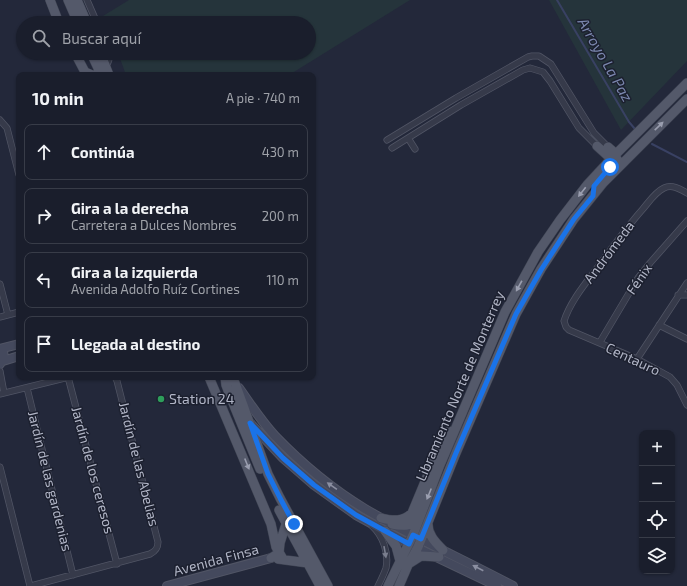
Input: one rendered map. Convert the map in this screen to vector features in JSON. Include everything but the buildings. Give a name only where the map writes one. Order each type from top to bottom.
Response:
[{"type":"main road","points":[[50,0],[57,16]]},
{"type":"main road","points":[[68,0],[75,16]]},
{"type":"main road","points":[[77,0],[84,16]]},
{"type":"main road","points":[[77,60],[81,72]]},
{"type":"main road","points":[[78,60],[85,72]]},
{"type":"main road","points":[[94,60],[100,72]]},
{"type":"main road","points":[[100,72],[102,64],[101,60]]},
{"type":"main road","name":"Libramiento Norte de Monterrey","points":[[388,586],[404,563],[415,541],[466,403],[505,312],[538,252],[572,204],[599,172],[687,83]]},
{"type":"main road","points":[[388,527],[411,524],[424,516],[516,314],[541,270],[574,219],[593,196],[687,99]]},
{"type":"main road","points":[[614,157],[622,156],[632,146],[644,142]]},
{"type":"main road","points":[[604,146],[617,148],[626,144]]},
{"type":"main road","points":[[593,196],[594,186],[615,164],[614,157],[604,146]]},
{"type":"main road","points":[[599,172],[604,146]]},
{"type":"main road","points":[[2,362],[4,354],[0,349],[16,345]]},
{"type":"main road","points":[[2,362],[16,357]]},
{"type":"main road","points":[[210,380],[271,524],[276,547],[281,556]]},
{"type":"main road","points":[[225,380],[233,403],[269,490],[320,586]]},
{"type":"main road","points":[[233,380],[268,474],[328,586]]},
{"type":"main road","points":[[234,380],[275,435],[299,459],[325,482],[364,508],[381,518],[389,520],[402,520],[412,513],[439,448],[466,403]]},
{"type":"main road","points":[[233,403],[283,458],[314,485],[368,522],[388,527],[513,586]]},
{"type":"main road","points":[[233,431],[252,447]]},
{"type":"main road","points":[[424,516],[428,528],[441,553],[497,586]]},
{"type":"main road","points":[[381,518],[388,527],[404,563],[399,586]]},
{"type":"main road","points":[[281,556],[280,543],[286,524]]},
{"type":"main road","points":[[404,563],[421,556],[441,553]]},
{"type":"main road","points":[[271,558],[281,556],[308,563]]},
{"type":"main road","name":"Avenida Finsa","points":[[167,586],[271,558]]},
{"type":"street","points":[[87,0],[94,16]]},
{"type":"street","points":[[387,140],[485,81],[528,57],[536,55],[544,58],[551,64],[594,133],[604,146]]},
{"type":"street","points":[[101,72],[110,60]]},
{"type":"street","points":[[392,148],[467,102],[523,70],[530,68],[543,72],[579,128],[604,146]]},
{"type":"street","points":[[2,122],[9,133],[16,162]]},
{"type":"street","points":[[408,138],[415,149]]},
{"type":"street","name":"Andrómeda","points":[[566,328],[564,321],[565,317],[587,281],[627,227],[659,191],[669,186],[687,193]]},
{"type":"street","name":"Fénix","points":[[600,342],[638,278],[687,221]]},
{"type":"street","points":[[637,359],[687,283]]},
{"type":"street","points":[[0,284],[8,315]]},
{"type":"street","points":[[678,295],[687,295]]},
{"type":"street","points":[[0,317],[16,313]]},
{"type":"street","points":[[659,324],[687,339]]},
{"type":"street","name":"Centauro","points":[[566,328],[637,359],[670,376],[677,385],[687,405]]},
{"type":"street","points":[[0,371],[2,393],[58,380]]},
{"type":"street","name":"Jardín de los ceresos","points":[[70,380],[117,564]]},
{"type":"street","name":"Jardín de las Abelias","points":[[117,380],[158,542],[158,547],[150,554],[117,564]]},
{"type":"street","name":"Jardín de las gardenias","points":[[27,388],[73,575]]},
{"type":"street","points":[[0,467],[31,586],[117,564]]},
{"type":"street","points":[[368,522],[381,536],[386,555],[386,569],[378,586]]},
{"type":"shaded area","points":[[129,0],[410,0],[316,58],[316,16],[103,16]]},
{"type":"shaded area","points":[[549,0],[687,0],[687,61],[621,130]]},
{"type":"shaded area","points":[[121,60],[313,60],[294,72],[125,72]]},
{"type":"waterway","name":"Arroyo La Paz","points":[[557,0],[629,122],[635,129]]},
{"type":"waterway","name":"Arroyo La Paz","points":[[652,144],[687,162]]},
{"type":"place","name":"Station 24","points":[[161,399]]},
{"type":"route","points":[[294,524],[268,474],[250,423],[283,458],[314,485],[356,515],[409,544],[413,535],[421,539],[456,453],[516,314],[541,270],[574,219],[593,196],[594,186],[610,167]]}]
